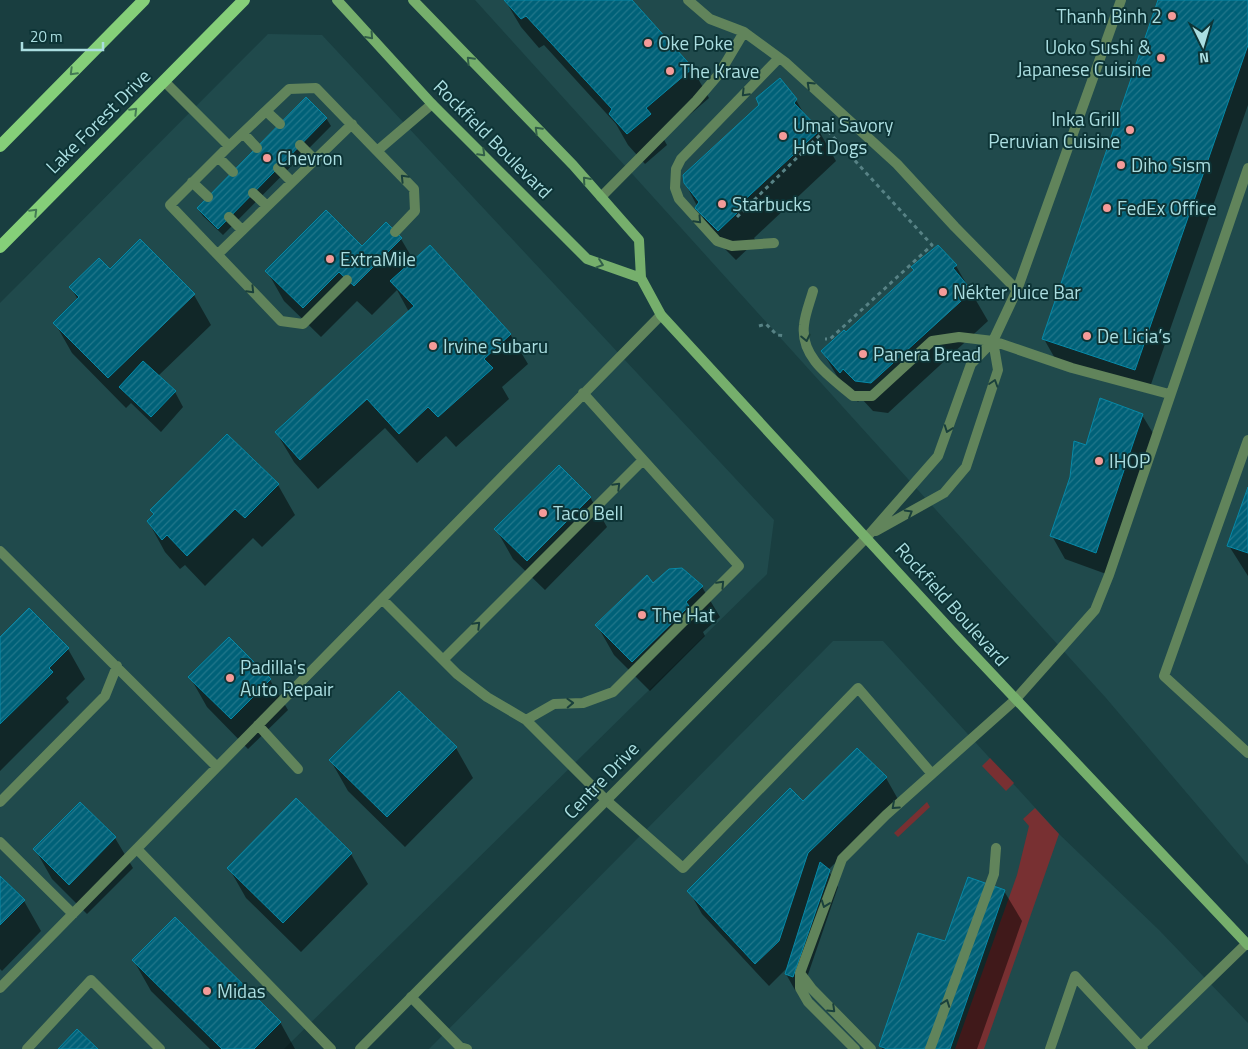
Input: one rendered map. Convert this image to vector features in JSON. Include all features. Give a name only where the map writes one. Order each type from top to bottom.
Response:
[{"type":"main road","points":[[0,146],[144,0]]},
{"type":"main road","name":"Lake Forest Drive","points":[[0,247],[244,0]]},
{"type":"main road","name":"Rockfield Boulevard","points":[[337,0],[432,104],[588,260],[640,278]]},
{"type":"main road","name":"Rockfield Boulevard","points":[[413,0],[573,165],[639,240],[640,278],[660,315],[1016,700],[1248,944]]},
{"type":"street","points":[[688,0],[710,19],[744,32],[780,58],[897,164],[1017,290]]},
{"type":"street","points":[[993,342],[1017,290],[1121,0]]},
{"type":"street","points":[[601,197],[696,102],[719,74],[744,32]]},
{"type":"street","points":[[774,243],[732,246],[717,241],[679,199],[676,169],[681,159],[780,58]]},
{"type":"street","points":[[164,81],[229,146]]},
{"type":"street","points":[[347,280],[303,324],[281,321],[170,205],[289,89],[316,88],[414,189],[415,211],[395,232]]},
{"type":"street","points":[[378,151],[432,104]]},
{"type":"street","points":[[266,111],[280,124]]},
{"type":"street","points":[[218,254],[352,124]]},
{"type":"street","points":[[243,133],[257,148]]},
{"type":"street","points":[[300,145],[315,160]]},
{"type":"street","points":[[218,157],[233,172]]},
{"type":"street","points":[[278,168],[292,182]]},
{"type":"street","points":[[855,1049],[808,1002],[800,988],[800,973],[842,859],[886,815],[1016,700],[1095,610],[1109,575],[1169,394],[1248,168]]},
{"type":"street","points":[[192,182],[208,197]]},
{"type":"street","points":[[254,192],[267,206]]},
{"type":"street","points":[[229,217],[242,230]]},
{"type":"street","points":[[813,291],[804,326],[804,340],[815,364],[853,396],[872,396],[932,341],[959,337],[993,342],[1072,368],[1169,394]]},
{"type":"street","points":[[0,988],[660,315]]},
{"type":"street","name":"Centre Drive","points":[[867,537],[944,493],[966,467],[998,370],[993,342]]},
{"type":"street","name":"Centre Drive","points":[[360,1049],[867,537],[925,474],[938,456],[971,364],[993,342]]},
{"type":"street","points":[[526,720],[554,704],[583,703],[613,692],[738,566],[583,393]]},
{"type":"street","points":[[1248,440],[1164,676],[1248,753]]},
{"type":"street","points":[[443,660],[643,460]]},
{"type":"street","points":[[0,551],[217,767]]},
{"type":"street","points":[[382,599],[443,660],[487,698],[526,720],[606,800],[683,868],[858,688],[932,774]]},
{"type":"street","points":[[0,802],[105,696],[117,666]]},
{"type":"street","points":[[258,725],[298,769]]},
{"type":"street","points":[[0,842],[73,914]]},
{"type":"street","points":[[930,1049],[994,874],[996,848]]},
{"type":"street","points":[[137,849],[330,1049]]},
{"type":"street","points":[[1050,1049],[1075,976],[1142,1048],[1248,944]]},
{"type":"street","points":[[800,973],[812,989],[871,1049]]},
{"type":"street","points":[[28,1049],[91,980],[160,1049]]},
{"type":"street","points":[[411,997],[460,1046],[466,1049]]},
{"type":"path","points":[[737,217],[826,129],[932,245],[830,339],[821,339]]},
{"type":"path","points":[[759,326],[766,324],[777,335],[794,336]]},
{"type":"shaded area","points":[[475,0],[1248,0],[1248,865],[1106,698]]},
{"type":"shaded area","points":[[268,34],[322,35],[774,520],[767,574],[284,1049],[0,1049],[0,303]]},
{"type":"shaded area","points":[[833,641],[883,641],[1059,834],[1159,930],[1248,1023],[1248,1049],[429,1049]]},
{"type":"shaded area","points":[[990,758],[1014,783],[1006,791],[982,766]]},
{"type":"shaded area","points":[[927,802],[930,807],[898,837],[894,833]]},
{"type":"shaded area","points":[[1035,808],[1059,834],[984,1049],[955,1049],[1017,875],[1029,826],[1023,819]]},
{"type":"building","points":[[504,0],[632,0],[693,68],[646,108],[651,114],[627,134],[609,114],[612,109],[526,16],[521,19]]},
{"type":"building","points":[[1158,0],[1248,0],[1248,45],[1135,370],[1042,339]]},
{"type":"building","points":[[780,78],[797,99],[794,103],[820,130],[737,207],[739,211],[718,231],[695,208],[699,202],[684,183],[683,175],[759,105],[756,98]]},
{"type":"building","name":"Chevron","points":[[306,97],[327,118],[218,229],[197,208]]},
{"type":"building","name":"ExtraMile","points":[[326,210],[362,246],[386,222],[402,238],[354,286],[339,272],[303,308],[265,271]]},
{"type":"building","points":[[140,239],[195,294],[108,378],[53,323],[79,297],[69,287],[99,258],[110,269]]},
{"type":"building","name":"Irvine Subaru","points":[[430,245],[511,334],[484,359],[493,368],[438,417],[428,407],[399,434],[367,399],[300,460],[275,432],[414,306],[390,281]]},
{"type":"building","points":[[938,245],[957,265],[953,268],[972,291],[871,383],[855,381],[843,369],[840,373],[821,351],[844,330],[846,332],[914,270],[911,267]]},
{"type":"building","points":[[143,361],[176,391],[151,417],[119,387]]},
{"type":"building","name":"IHOP","points":[[1100,398],[1143,414],[1096,553],[1050,536],[1070,477],[1074,441],[1086,445]]},
{"type":"building","points":[[227,434],[279,484],[245,518],[235,509],[187,556],[167,535],[162,540],[147,521],[154,514],[150,510]]},
{"type":"building","name":"Taco Bell","points":[[559,465],[591,497],[527,561],[494,529]]},
{"type":"building","points":[[1248,487],[1248,553],[1227,546]]},
{"type":"building","name":"The Hat","points":[[682,568],[703,586],[686,602],[689,606],[632,662],[595,625],[647,575],[653,583],[669,569]]},
{"type":"building","points":[[29,608],[69,648],[49,668],[53,672],[0,724],[0,637]]},
{"type":"building","name":"Padilla's Auto Repair","points":[[229,637],[271,679],[231,719],[188,677]]},
{"type":"building","points":[[399,691],[457,747],[387,817],[329,760]]},
{"type":"building","points":[[857,748],[887,777],[808,853],[779,941],[755,964],[687,891],[790,788],[803,801]]},
{"type":"building","points":[[296,798],[352,853],[283,923],[227,868]]},
{"type":"building","points":[[80,802],[116,837],[69,885],[33,849]]},
{"type":"building","points":[[820,862],[830,870],[793,977],[785,974]]},
{"type":"building","points":[[0,876],[25,900],[0,925]]},
{"type":"building","points":[[968,877],[1005,890],[950,1049],[887,1049],[879,1046],[918,933],[945,941]]},
{"type":"building","name":"Midas","points":[[175,917],[281,1022],[254,1049],[222,1049],[132,960]]},
{"type":"building","points":[[77,1029],[98,1049],[58,1049]]},
{"type":"place","name":"Thanh Binh 2","points":[[1172,16]]},
{"type":"place","name":"Oke Poke","points":[[648,43]]},
{"type":"place","name":"Uoko Sushi & Japanese Cuisine","points":[[1161,58]]},
{"type":"place","name":"The Krave","points":[[670,71]]},
{"type":"place","name":"Inka Grill Peruvian Cuisine","points":[[1130,130]]},
{"type":"place","name":"Umai Savory Hot Dogs","points":[[783,136]]},
{"type":"place","name":"Chevron","points":[[267,158]]},
{"type":"place","name":"Diho Sism","points":[[1121,165]]},
{"type":"place","name":"Starbucks","points":[[722,204]]},
{"type":"place","name":"FedEx Office","points":[[1107,208]]},
{"type":"place","name":"ExtraMile","points":[[330,259]]},
{"type":"place","name":"Nékter Juice Bar","points":[[943,292]]},
{"type":"place","name":"De Licia’s","points":[[1087,336]]},
{"type":"place","name":"Irvine Subaru","points":[[433,346]]},
{"type":"place","name":"Panera Bread","points":[[863,354]]},
{"type":"place","name":"IHOP","points":[[1099,461]]},
{"type":"place","name":"Taco Bell","points":[[543,513]]},
{"type":"place","name":"The Hat","points":[[642,615]]},
{"type":"place","name":"Padilla's Auto Repair","points":[[230,678]]},
{"type":"place","name":"Midas","points":[[207,991]]}]
